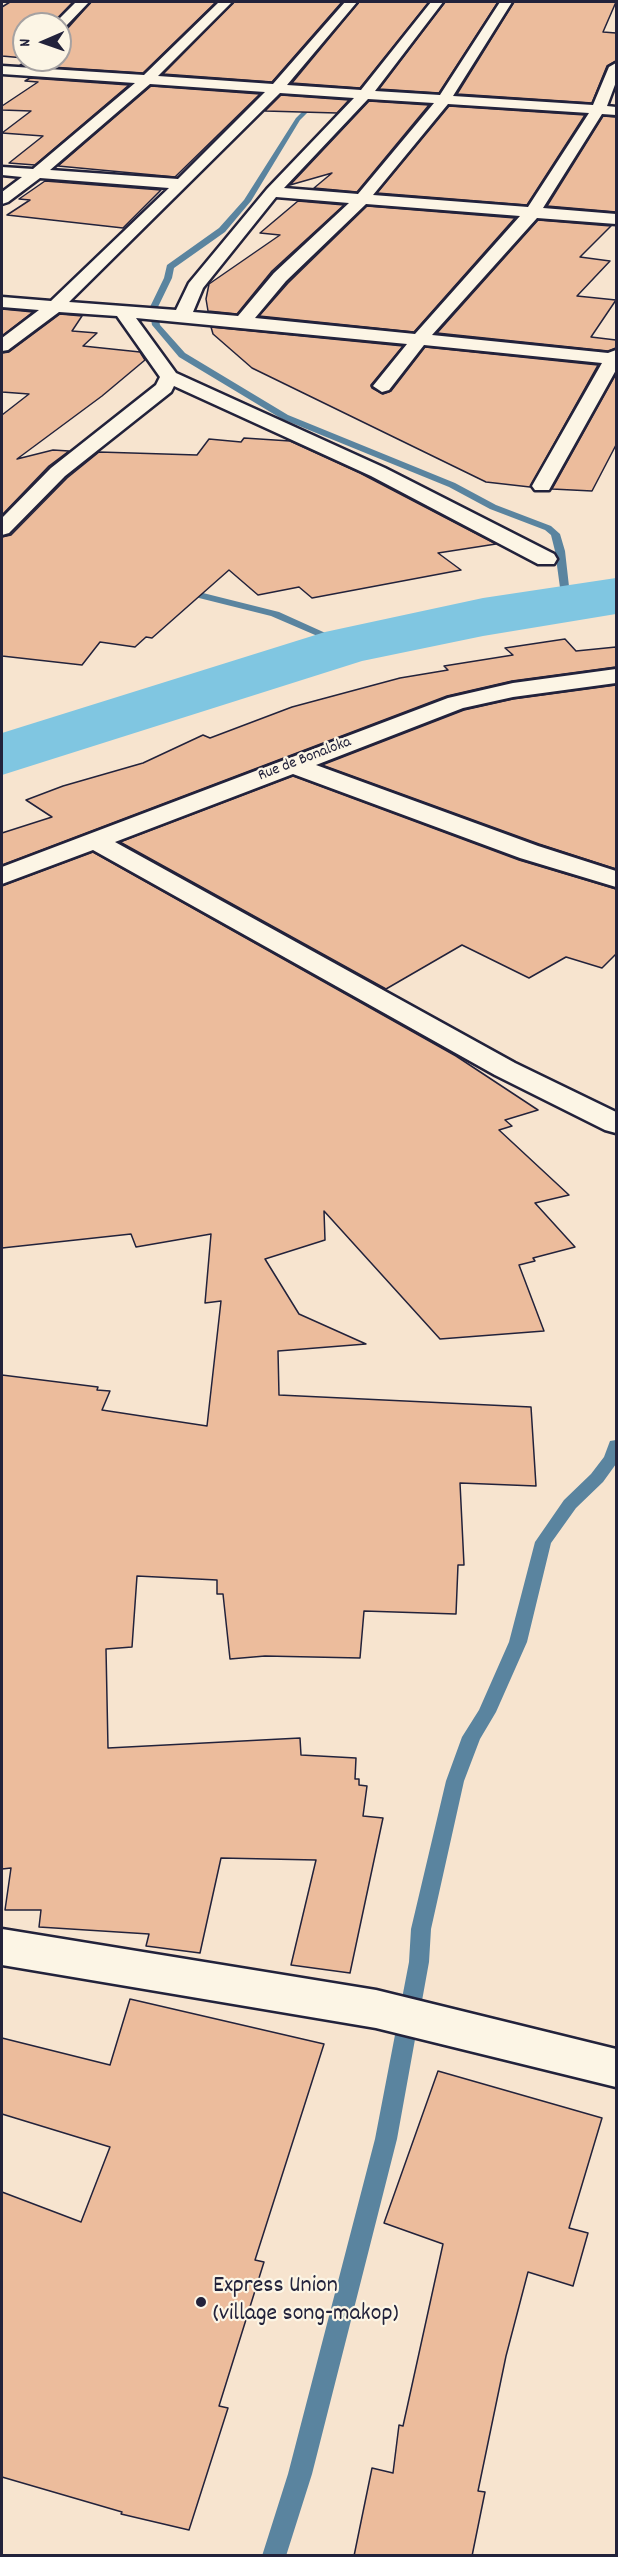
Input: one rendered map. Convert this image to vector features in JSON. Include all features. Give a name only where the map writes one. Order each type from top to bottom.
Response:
[{"type":"street","points":[[72,13],[83,2]]},
{"type":"street","points":[[2,199],[37,173],[148,79],[226,2]]},
{"type":"street","points":[[2,346],[54,307],[182,184],[277,88],[351,2]]},
{"type":"street","points":[[182,316],[195,287],[272,192],[366,93],[437,2]]},
{"type":"street","points":[[242,322],[280,277],[361,200],[445,98],[506,2]]},
{"type":"street","points":[[382,386],[418,340],[532,213],[598,110],[616,67]]},
{"type":"street","points":[[5,72],[148,79],[616,111]]},
{"type":"street","points":[[2,171],[182,184]]},
{"type":"street","points":[[272,192],[616,219]]},
{"type":"street","points":[[2,302],[122,310],[418,340],[616,357],[542,486]]},
{"type":"street","points":[[122,310],[169,377],[378,472],[546,559]]},
{"type":"street","points":[[2,529],[58,472],[164,388],[169,377]]},
{"type":"street","name":"Rue de Bonaloka","points":[[2,876],[456,703],[513,690],[616,676]]},
{"type":"street","points":[[293,765],[529,852],[616,879]]},
{"type":"street","points":[[93,840],[505,1069],[616,1124]]},
{"type":"street","points":[[13,1957],[376,2009],[616,2068]]},
{"type":"building","points":[[10,2],[73,2],[63,12],[12,12],[12,57],[2,56],[2,7]]},
{"type":"building","points":[[91,2],[216,2],[143,73],[72,68],[72,23]]},
{"type":"building","points":[[234,2],[342,2],[272,82],[163,74]]},
{"type":"building","points":[[359,2],[429,2],[360,88],[292,83]]},
{"type":"building","points":[[445,2],[498,2],[439,93],[379,89]]},
{"type":"building","points":[[514,2],[616,2],[603,32],[616,33],[616,61],[607,66],[592,103],[457,94]]},
{"type":"building","points":[[30,78],[129,85],[35,165],[9,163],[43,136],[2,133],[31,111],[2,110],[2,106],[38,82],[25,81]]},
{"type":"building","points":[[151,86],[260,94],[175,177],[58,166]]},
{"type":"building","points":[[281,95],[349,100],[337,113],[265,111]]},
{"type":"building","points":[[369,101],[429,105],[357,192],[314,188],[332,173],[290,185]]},
{"type":"building","points":[[449,106],[585,115],[527,205],[377,193]]},
{"type":"building","points":[[603,116],[616,117],[616,212],[547,206]]},
{"type":"building","points":[[45,181],[161,190],[123,228],[7,215],[30,200],[19,199]]},
{"type":"building","points":[[298,201],[344,205],[272,271],[237,314],[208,311],[206,299],[209,284],[280,235],[260,233]]},
{"type":"building","points":[[367,206],[515,218],[414,332],[259,316],[288,283]]},
{"type":"building","points":[[538,220],[611,226],[580,257],[610,261],[577,296],[616,300],[591,337],[616,340],[616,348],[608,351],[437,333]]},
{"type":"building","points":[[2,309],[33,312],[2,336]]},
{"type":"building","points":[[60,314],[82,316],[72,331],[97,333],[83,346],[140,352],[145,360],[102,396],[17,459],[53,450],[69,451],[49,466],[2,515],[2,415],[29,394],[2,392],[2,353],[9,352]]},
{"type":"building","points":[[211,327],[403,346],[371,385],[383,394],[391,391],[425,347],[598,365],[530,487],[486,482],[252,368],[213,334]]},
{"type":"building","points":[[616,374],[616,445],[592,491],[552,489]]},
{"type":"building","points":[[244,438],[290,441],[360,473],[496,544],[438,553],[461,570],[312,598],[299,587],[258,595],[229,570],[152,638],[146,637],[135,647],[100,642],[82,665],[2,656],[2,537],[11,535],[67,478],[99,452],[197,455],[209,439],[241,442]]},
{"type":"building","points":[[565,639],[576,651],[616,647],[616,667],[512,681],[447,696],[2,865],[2,833],[52,817],[26,800],[63,786],[143,763],[203,735],[210,738],[292,707],[400,678],[448,670],[444,666],[513,655],[505,648]]},
{"type":"building","points":[[616,685],[616,869],[539,844],[322,765],[464,710],[513,699]]},
{"type":"building","points":[[293,776],[519,860],[616,889],[616,954],[602,968],[566,957],[529,978],[462,945],[386,989],[120,842]]},
{"type":"building","points":[[93,852],[456,1056],[538,1110],[505,1120],[512,1126],[499,1130],[569,1195],[535,1203],[575,1247],[533,1258],[535,1261],[519,1265],[544,1331],[440,1339],[324,1211],[325,1240],[265,1259],[299,1314],[366,1344],[278,1351],[279,1395],[531,1407],[536,1486],[460,1483],[464,1565],[458,1565],[456,1614],[364,1611],[360,1658],[265,1656],[230,1659],[223,1594],[217,1594],[217,1580],[137,1576],[132,1647],[106,1649],[108,1748],[300,1738],[301,1755],[356,1758],[355,1779],[359,1779],[359,1785],[367,1786],[363,1816],[383,1818],[350,1973],[291,1965],[316,1860],[221,1858],[200,1953],[146,1946],[149,1934],[39,1927],[41,1910],[5,1910],[11,1868],[2,1869],[2,1375],[98,1387],[97,1390],[110,1391],[102,1410],[207,1426],[221,1301],[205,1303],[211,1234],[136,1247],[131,1234],[2,1248],[2,886]]},
{"type":"building","points":[[130,1999],[324,2044],[255,2260],[264,2262],[219,2406],[228,2408],[189,2530],[121,2514],[122,2512],[2,2477],[2,2192],[81,2222],[110,2147],[2,2114],[2,2038],[110,2065]]},
{"type":"building","points":[[438,2071],[602,2118],[569,2228],[588,2233],[573,2286],[528,2272],[506,2356],[478,2491],[485,2492],[472,2556],[354,2556],[372,2468],[393,2473],[399,2425],[403,2426],[443,2244],[384,2223]]},
{"type":"waterway","points":[[349,68],[340,94],[309,108],[298,119],[247,201],[222,230],[170,267],[168,278],[153,309],[156,325],[182,355],[285,417],[452,485],[493,507],[548,528],[555,534],[560,551],[567,602]]},
{"type":"waterway","points":[[171,86],[196,87]]},
{"type":"waterway","points":[[183,591],[275,614],[347,645]]},
{"type":"waterway","points":[[2,755],[347,645],[483,617],[616,596]]},
{"type":"waterway","points":[[274,2556],[300,2474],[386,2139],[419,1962],[421,1929],[455,1781],[471,1737],[487,1712],[518,1642],[543,1542],[570,1504],[597,1478],[612,1458],[616,1445]]},
{"type":"place","name":"Express Union (village song-makop)","points":[[201,2302]]}]
